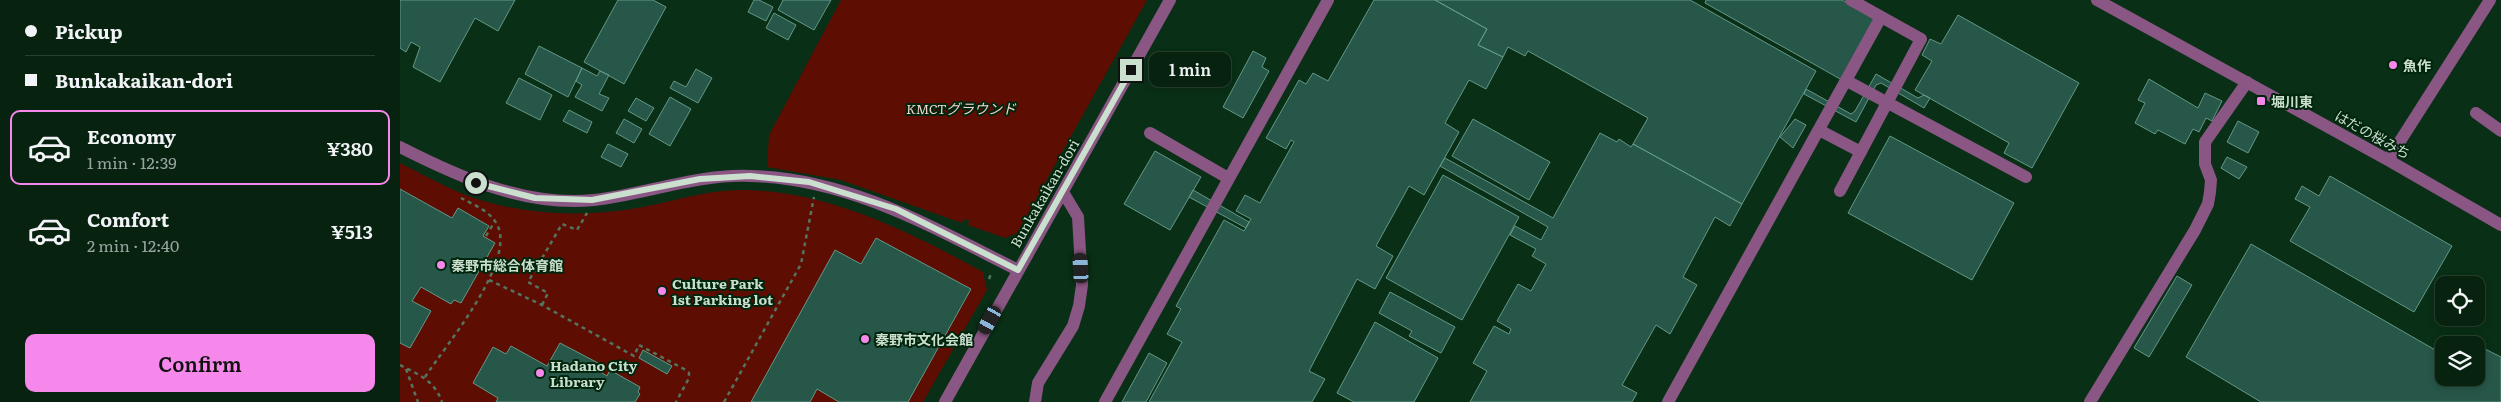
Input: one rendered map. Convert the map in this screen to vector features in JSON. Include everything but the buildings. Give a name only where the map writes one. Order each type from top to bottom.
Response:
[{"type":"street","name":"Bunkakaikan-dori","points":[[945,402],[1170,0]]},
{"type":"street","points":[[1105,402],[1328,0]]},
{"type":"street","points":[[1840,191],[1920,39],[1851,0]]},
{"type":"street","name":"はだの桜みち","points":[[2097,0],[2388,160],[2501,225]]},
{"type":"street","points":[[2388,160],[2490,0]]},
{"type":"street","points":[[1668,402],[1881,17]]},
{"type":"street","points":[[1847,81],[2026,177]]},
{"type":"street","points":[[2090,402],[2208,204],[2211,180],[2205,164],[2204,142],[2247,82]]},
{"type":"street","points":[[2476,113],[2501,131]]},
{"type":"street","points":[[1819,130],[1861,152]]},
{"type":"street","points":[[1150,133],[1228,178]]},
{"type":"street","points":[[400,146],[476,183],[535,198],[592,200],[700,179],[750,176],[809,182],[896,209],[1018,270]]},
{"type":"street","points":[[1035,402],[1038,383],[1073,326],[1079,306],[1082,285],[1078,217],[1063,192]]},
{"type":"path","points":[[724,402],[801,264],[814,197]]},
{"type":"path","points":[[425,377],[489,280],[500,250],[498,229],[495,221],[487,212],[461,198]]},
{"type":"path","points":[[542,305],[548,293],[528,282],[562,224],[577,230],[587,212]]},
{"type":"path","points":[[486,236],[495,221]]},
{"type":"path","points":[[989,279],[992,274]]},
{"type":"path","points":[[489,280],[542,305],[634,356],[639,345],[684,369],[689,373],[689,378],[676,402]]},
{"type":"path","points":[[400,365],[425,377],[433,385],[442,402]]},
{"type":"path","points":[[406,368],[418,402]]},
{"type":"green space","name":"KMCTグラウンド","points":[[841,0],[1147,0],[1017,233],[1005,238],[968,225],[969,220],[964,219],[962,223],[841,180],[767,167],[769,135]]},
{"type":"green space","points":[[400,163],[468,196],[507,207],[546,212],[585,213],[625,210],[695,195],[737,190],[770,192],[802,197],[865,215],[925,242],[983,272],[987,290],[923,402],[400,402]]},
{"type":"place","name":"魚作","points":[[2393,65]]},
{"type":"place","name":"堀川東","points":[[2261,101]]},
{"type":"place","name":"秦野市総合体育館","points":[[441,265]]},
{"type":"place","name":"Culture Park 1st Parking lot","points":[[662,291]]},
{"type":"place","name":"秦野市文化会館","points":[[865,339]]},
{"type":"place","name":"Hadano City Library","points":[[540,373]]},
{"type":"route","points":[[476,183],[535,198],[592,200],[700,179],[750,176],[809,182],[896,209],[1018,270],[1131,70]]}]
